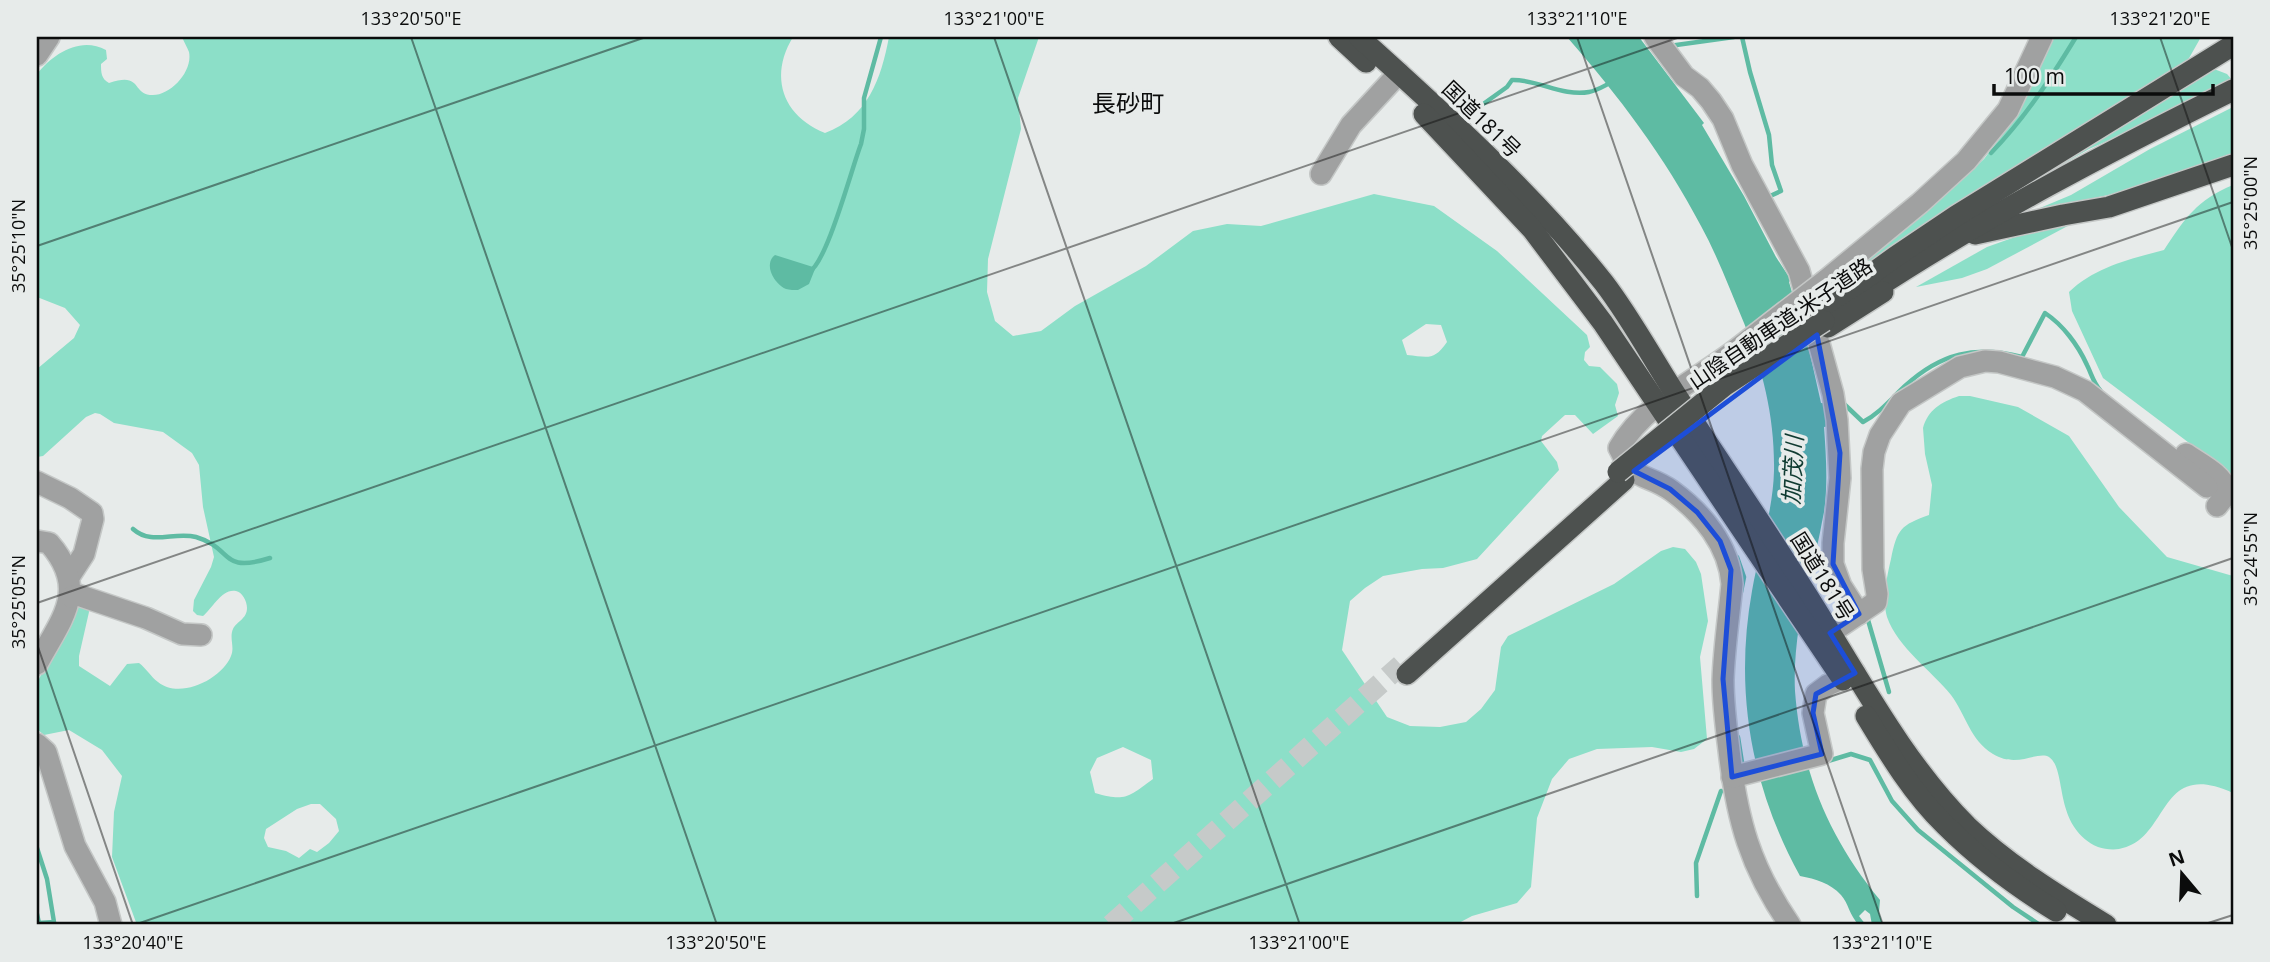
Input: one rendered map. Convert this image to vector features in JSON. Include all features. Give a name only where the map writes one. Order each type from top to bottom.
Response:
[{"type":"highway","name":"国道181号","points":[[1339,37],[1461,130],[1540,211],[1605,284],[1666,399],[1824,632],[1896,765],[1944,825],[2016,886],[2079,925]]},
{"type":"highway","name":"国道181号","points":[[1359,37],[1394,78]]},
{"type":"highway","points":[[1824,320],[1895,257],[1956,216],[2233,45]]},
{"type":"highway","name":"山陰自動車道;米子道路","points":[[1404,670],[1724,386],[1971,228],[2128,142],[2233,90]]},
{"type":"highway","name":"山陰自動車道;米子道路","points":[[1621,476],[1824,320],[2131,148],[2233,97]]},
{"type":"highway","points":[[1975,234],[2109,207],[2233,166]]},
{"type":"highway","name":"国道181号","points":[[1849,676],[1909,756],[1968,826],[2048,890],[2106,925]]},
{"type":"street","points":[[37,55],[48,37]]},
{"type":"street","points":[[1655,37],[1684,76],[1712,101],[1723,119],[1742,166],[1799,271],[1833,394],[1837,420],[1840,478],[1833,564],[1841,586],[1859,614]]},
{"type":"street","points":[[1790,925],[1772,899],[1748,848],[1724,709],[1723,679],[1731,570],[1720,541],[1697,512],[1670,489],[1644,478],[1628,467],[1619,448],[1629,430],[1666,399],[1737,349],[1825,281],[1920,203],[1966,161],[2008,110],[2042,37]]},
{"type":"street","points":[[2229,37],[2233,45]]},
{"type":"street","points":[[1321,174],[1352,125],[1394,78]]},
{"type":"street","points":[[1824,632],[1876,602],[1872,469],[1880,435],[1901,403],[1960,367],[1985,361],[2007,364],[2055,377],[2085,391],[2150,442],[2212,497]]},
{"type":"street","points":[[37,482],[93,513],[84,554],[37,664]]},
{"type":"street","points":[[37,541],[49,543],[63,562],[70,587],[78,595],[146,618],[182,634],[201,635]]},
{"type":"street","points":[[1736,776],[1822,754],[1813,713],[1816,694],[1849,676]]},
{"type":"street","points":[[37,744],[46,752],[75,846],[105,902],[111,925]]},
{"type":"highlighted area","points":[[1817,335],[1840,453],[1833,564],[1859,614],[1830,633],[1855,673],[1816,694],[1813,713],[1822,754],[1732,777],[1723,679],[1731,570],[1720,541],[1697,512],[1670,489],[1634,471]]},
{"type":"shaded area","points":[[182,37],[793,37],[782,66],[784,93],[798,116],[825,133],[852,117],[870,95],[882,67],[889,37],[1039,37],[1018,98],[1021,129],[988,259],[987,292],[995,321],[1013,336],[1041,331],[1075,306],[1146,266],[1193,231],[1227,224],[1261,226],[1374,194],[1434,206],[1497,251],[1587,335],[1590,347],[1585,352],[1584,360],[1589,366],[1600,367],[1617,384],[1619,393],[1615,405],[1618,416],[1593,434],[1575,415],[1565,415],[1542,436],[1541,441],[1557,462],[1559,470],[1477,559],[1443,568],[1383,576],[1365,588],[1350,601],[1342,650],[1387,717],[1410,726],[1440,727],[1466,722],[1481,709],[1495,690],[1501,647],[1508,636],[1614,584],[1661,551],[1673,547],[1685,549],[1696,562],[1701,574],[1708,621],[1700,657],[1707,739],[1694,749],[1681,752],[1652,747],[1597,749],[1569,759],[1552,779],[1537,818],[1531,887],[1517,903],[1472,916],[1455,925],[137,925],[112,857],[114,812],[122,776],[102,750],[69,730],[44,735],[37,729],[37,683],[77,603],[88,606],[89,612],[79,666],[110,686],[127,664],[139,663],[158,682],[177,689],[188,688],[210,679],[226,664],[232,653],[233,629],[247,612],[247,605],[240,593],[231,591],[222,596],[203,616],[193,611],[194,600],[214,557],[203,507],[199,465],[192,453],[163,432],[114,423],[95,413],[86,417],[43,456],[37,457],[37,369],[74,338],[80,325],[65,308],[37,297],[37,74],[51,60],[68,49],[96,46],[106,50],[107,59],[101,67],[106,81],[109,83],[127,80],[146,94],[160,94],[179,81],[188,67],[189,52]],"holes":[[[1426,324],[1441,325],[1447,342],[1434,355],[1407,355],[1402,340]],[[1123,747],[1151,760],[1153,779],[1126,796],[1114,797],[1095,793],[1090,772],[1097,758]],[[320,804],[336,819],[339,831],[317,852],[310,849],[299,858],[286,851],[268,847],[264,838],[266,829],[297,809]]]},
{"type":"shaded area","points":[[2052,37],[2201,37],[2188,60],[1929,223],[1812,309],[1811,302],[1984,159],[2012,122]]},
{"type":"shaded area","points":[[2214,69],[2227,74],[2233,81],[2089,149],[1950,230]]},
{"type":"shaded area","points":[[2233,107],[2233,153],[2149,186],[2040,210],[2150,149]]},
{"type":"shaded area","points":[[2233,185],[2233,476],[2103,378],[2072,311],[2069,292],[2102,270],[2164,250],[2193,211],[2210,197]]},
{"type":"shaded area","points":[[2079,220],[1987,269],[1962,278],[1916,287],[1987,247],[2043,227]]},
{"type":"shaded area","points":[[1959,396],[2018,407],[2069,436],[2119,507],[2167,557],[2233,576],[2233,793],[2208,785],[2190,786],[2177,793],[2148,832],[2136,843],[2119,849],[2098,847],[2083,838],[2074,826],[2067,813],[2055,764],[2049,757],[2044,755],[2010,760],[1985,748],[1951,695],[1899,639],[1887,617],[1885,603],[1893,549],[1898,535],[1906,525],[1929,515],[1932,485],[1923,428],[1928,416],[1936,407]]},
{"type":"water","name":"加茂川","points":[[1567,37],[1639,37],[1704,123],[1702,125],[1791,280],[1789,282],[1821,403],[1833,404],[1835,425],[1824,427],[1824,512],[1809,571],[1798,632],[1795,691],[1798,721],[1811,776],[1821,803],[1846,853],[1880,900],[1879,912],[1883,925],[1872,925],[1870,914],[1865,910],[1859,916],[1866,925],[1859,925],[1837,891],[1822,882],[1800,876],[1769,808],[1751,738],[1746,702],[1747,628],[1771,501],[1774,452],[1766,395],[1751,341],[1713,250],[1687,200],[1622,104]]},
{"type":"water","points":[[775,255],[813,267],[815,269],[809,284],[798,290],[782,286],[774,278],[770,268]]},
{"type":"waterway","points":[[809,272],[816,265],[831,234],[861,144],[864,98],[881,37]]},
{"type":"waterway","points":[[1669,46],[1734,37]]},
{"type":"waterway","points":[[1742,37],[1769,135],[1772,165],[1781,191],[1768,197]]},
{"type":"waterway","points":[[1991,153],[2037,97],[2076,37]]},
{"type":"waterway","points":[[1472,112],[1507,87],[1512,80],[1579,93],[1594,91],[1610,83]]},
{"type":"waterway","points":[[1842,402],[1863,422],[1918,375],[1945,359],[1974,352],[2005,353],[2022,357],[2045,313],[2058,323],[2075,343],[2100,390]]},
{"type":"waterway","points":[[133,529],[148,537],[196,537],[216,547],[228,558],[242,563],[270,558]]},
{"type":"waterway","points":[[1737,557],[1744,577],[1741,592]]},
{"type":"waterway","points":[[1868,620],[1889,692]]},
{"type":"waterway","points":[[1738,737],[1743,769]]},
{"type":"waterway","points":[[1828,761],[1851,754],[1870,760],[1892,801],[1918,830],[2013,907],[2040,925]]},
{"type":"waterway","points":[[1697,896],[1696,863],[1721,791]]},
{"type":"waterway","points":[[37,848],[47,879],[54,922],[39,923],[37,914]]},
{"type":"tunnel","points":[[1111,925],[1401,665]]},
{"type":"district","name":"長砂町","points":[[1128,102]]}]
